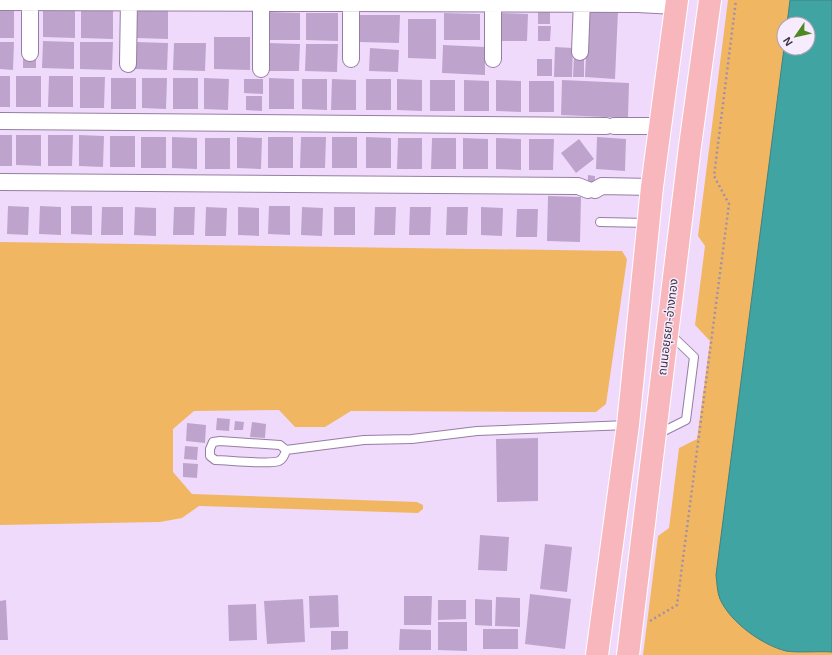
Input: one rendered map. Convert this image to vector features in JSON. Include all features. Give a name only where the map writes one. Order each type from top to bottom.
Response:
[{"type":"main road","name":"ถนนอยุธยา-อ่างทอง","points":[[628,655],[690,146],[710,0]]},
{"type":"main road","points":[[597,655],[628,425],[652,187],[677,3]]},
{"type":"main road","points":[[659,135],[690,146]]},
{"type":"street","points":[[30,1],[30,52]]},
{"type":"street","points":[[128,64],[129,1]]},
{"type":"street","points":[[261,1],[261,69]]},
{"type":"street","points":[[0,2],[351,1],[582,2],[637,4],[677,3]]},
{"type":"street","points":[[351,1],[351,59]]},
{"type":"street","points":[[493,2],[493,59]]},
{"type":"street","points":[[580,52],[582,2]]},
{"type":"street","points":[[0,122],[610,126],[659,135]]},
{"type":"street","points":[[0,182],[652,187]]},
{"type":"lane","points":[[600,222],[649,223]]},
{"type":"lane","points":[[655,435],[686,420],[694,357],[668,332]]},
{"type":"lane","points":[[286,450],[282,459],[279,461],[270,462],[215,460],[210,456],[210,449],[213,442],[220,441],[280,445],[286,450],[364,440],[412,439],[477,431],[628,425]]},
{"type":"path","points":[[630,633],[677,605],[729,204],[714,176],[736,0]]},
{"type":"shaded area","points":[[728,0],[832,0],[832,655],[643,655],[658,536],[669,528],[679,448],[697,439],[710,341],[695,325],[705,246],[698,236]]},
{"type":"shaded area","points":[[790,0],[832,0],[832,652],[786,651],[767,644],[757,638],[739,624],[725,608],[719,596],[716,575],[783,56],[816,56],[816,16],[788,16]]},
{"type":"shaded area","points":[[0,242],[622,251],[627,259],[606,404],[596,412],[351,411],[325,427],[295,427],[279,410],[194,411],[173,429],[173,472],[192,494],[417,502],[423,505],[423,509],[418,513],[199,506],[182,518],[160,522],[0,525]]},
{"type":"building","points":[[43,10],[75,11],[75,38],[43,37]]},
{"type":"building","points":[[588,10],[618,11],[615,79],[585,77]]},
{"type":"building","points":[[0,11],[14,11],[14,38],[0,38]]},
{"type":"building","points":[[81,11],[113,11],[113,39],[81,38]]},
{"type":"building","points":[[136,11],[168,11],[168,39],[136,38]]},
{"type":"building","points":[[268,12],[300,13],[300,40],[268,40]]},
{"type":"building","points":[[538,12],[550,12],[550,24],[538,24]]},
{"type":"building","points":[[306,13],[338,13],[338,41],[306,40]]},
{"type":"building","points":[[444,13],[480,14],[480,40],[444,40]]},
{"type":"building","points":[[502,13],[528,14],[527,41],[501,41]]},
{"type":"building","points":[[359,15],[400,15],[399,43],[359,42]]},
{"type":"building","points":[[408,19],[436,19],[436,59],[408,58]]},
{"type":"building","points":[[538,26],[551,26],[550,41],[538,41]]},
{"type":"building","points":[[214,37],[250,37],[250,70],[214,69]]},
{"type":"building","points":[[43,41],[74,42],[74,69],[42,68]]},
{"type":"building","points":[[0,42],[14,42],[13,70],[0,69]]},
{"type":"building","points":[[80,42],[113,42],[112,70],[80,69]]},
{"type":"building","points":[[136,42],[168,43],[167,70],[135,69]]},
{"type":"building","points":[[174,43],[206,43],[205,71],[173,70]]},
{"type":"building","points":[[268,43],[300,44],[299,71],[267,71]]},
{"type":"building","points":[[306,44],[338,44],[337,72],[305,71]]},
{"type":"building","points":[[443,45],[485,47],[485,75],[442,73]]},
{"type":"building","points":[[555,47],[573,48],[572,77],[554,77]]},
{"type":"building","points":[[370,48],[399,50],[398,72],[369,71]]},
{"type":"building","points":[[23,54],[36,55],[36,68],[23,68]]},
{"type":"building","points":[[574,56],[584,57],[584,77],[573,77]]},
{"type":"building","points":[[537,59],[552,59],[552,76],[537,76]]},
{"type":"building","points":[[0,76],[10,76],[10,107],[0,107]]},
{"type":"building","points":[[16,76],[41,76],[41,107],[16,107]]},
{"type":"building","points":[[49,76],[73,76],[73,107],[48,107]]},
{"type":"building","points":[[80,77],[105,77],[104,108],[80,108]]},
{"type":"building","points":[[111,78],[136,78],[136,109],[111,109]]},
{"type":"building","points":[[142,78],[167,78],[166,109],[142,108]]},
{"type":"building","points":[[173,78],[198,78],[198,109],[173,109]]},
{"type":"building","points":[[204,78],[229,79],[228,110],[204,109]]},
{"type":"building","points":[[269,78],[294,79],[294,109],[269,109]]},
{"type":"building","points":[[244,79],[263,79],[263,94],[244,93]]},
{"type":"building","points":[[302,79],[327,79],[327,110],[302,109]]},
{"type":"building","points":[[332,79],[356,80],[356,110],[331,110]]},
{"type":"building","points":[[366,79],[391,79],[391,110],[366,110]]},
{"type":"building","points":[[397,79],[422,80],[422,111],[397,110]]},
{"type":"building","points":[[430,80],[455,80],[455,111],[430,111]]},
{"type":"building","points":[[464,80],[489,81],[489,111],[464,111]]},
{"type":"building","points":[[496,80],[521,81],[521,112],[496,111]]},
{"type":"building","points":[[562,80],[629,83],[628,118],[561,115]]},
{"type":"building","points":[[529,81],[554,81],[554,112],[529,112]]},
{"type":"building","points":[[246,96],[262,96],[262,111],[246,110]]},
{"type":"building","points":[[0,135],[12,135],[12,166],[0,166]]},
{"type":"building","points":[[16,135],[41,135],[41,166],[16,165]]},
{"type":"building","points":[[48,135],[73,135],[72,166],[48,166]]},
{"type":"building","points":[[79,135],[104,136],[103,167],[79,166]]},
{"type":"building","points":[[110,136],[135,136],[135,167],[110,167]]},
{"type":"building","points":[[141,137],[166,137],[166,168],[141,168]]},
{"type":"building","points":[[172,137],[197,138],[197,169],[172,168]]},
{"type":"building","points":[[237,137],[262,138],[261,169],[237,168]]},
{"type":"building","points":[[268,137],[293,137],[293,168],[268,168]]},
{"type":"building","points":[[301,137],[326,137],[325,168],[300,168]]},
{"type":"building","points":[[332,137],[357,137],[357,168],[332,168]]},
{"type":"building","points":[[366,137],[391,138],[391,168],[366,168]]},
{"type":"building","points":[[597,137],[626,139],[625,171],[596,169]]},
{"type":"building","points":[[205,138],[230,138],[230,169],[205,169]]},
{"type":"building","points":[[398,138],[422,138],[422,169],[397,169]]},
{"type":"building","points":[[432,138],[456,138],[456,169],[431,169]]},
{"type":"building","points":[[463,138],[488,139],[488,169],[463,169]]},
{"type":"building","points":[[496,138],[521,139],[521,170],[496,169]]},
{"type":"building","points":[[529,139],[554,139],[553,170],[529,170]]},
{"type":"building","points":[[579,139],[594,159],[576,173],[561,153]]},
{"type":"building","points":[[588,175],[595,176],[594,195],[587,195]]},
{"type":"building","points":[[548,196],[581,197],[580,242],[547,241]]},
{"type":"building","points":[[8,206],[29,207],[28,235],[7,234]]},
{"type":"building","points":[[40,206],[61,207],[61,235],[39,234]]},
{"type":"building","points":[[71,206],[92,206],[92,235],[71,234]]},
{"type":"building","points":[[269,206],[290,206],[290,235],[268,234]]},
{"type":"building","points":[[102,207],[123,207],[123,235],[101,235]]},
{"type":"building","points":[[135,207],[156,208],[156,236],[134,235]]},
{"type":"building","points":[[174,207],[195,207],[194,235],[173,235]]},
{"type":"building","points":[[206,207],[227,208],[226,236],[205,236]]},
{"type":"building","points":[[238,207],[259,208],[259,236],[238,235]]},
{"type":"building","points":[[302,207],[323,208],[322,236],[301,235]]},
{"type":"building","points":[[334,207],[355,207],[355,235],[334,235]]},
{"type":"building","points":[[375,207],[396,207],[395,235],[374,235]]},
{"type":"building","points":[[410,207],[431,207],[430,235],[409,235]]},
{"type":"building","points":[[447,207],[468,207],[467,235],[446,235]]},
{"type":"building","points":[[481,207],[503,208],[502,236],[481,235]]},
{"type":"building","points":[[517,209],[538,209],[537,237],[516,237]]},
{"type":"building","points":[[217,418],[230,419],[229,431],[216,430]]},
{"type":"building","points":[[235,421],[244,422],[243,430],[234,430]]},
{"type":"building","points":[[252,422],[266,424],[265,438],[250,437]]},
{"type":"building","points":[[187,423],[206,425],[205,443],[186,441]]},
{"type":"building","points":[[538,438],[538,501],[497,502],[496,439]]},
{"type":"building","points":[[185,446],[198,447],[197,460],[184,459]]},
{"type":"building","points":[[183,463],[198,464],[197,478],[183,477]]},
{"type":"building","points":[[480,535],[509,537],[507,571],[478,570]]},
{"type":"building","points":[[545,544],[572,547],[567,592],[540,589]]},
{"type":"building","points":[[530,594],[571,599],[565,649],[525,644]]},
{"type":"building","points":[[338,595],[339,627],[310,628],[309,596]]},
{"type":"building","points":[[404,596],[432,596],[431,625],[404,625]]},
{"type":"building","points":[[496,597],[520,598],[520,627],[495,626]]},
{"type":"building","points":[[303,599],[305,642],[267,644],[264,601]]},
{"type":"building","points":[[475,599],[492,600],[492,626],[475,625]]},
{"type":"building","points":[[6,600],[8,640],[0,640],[0,601]]},
{"type":"building","points":[[438,600],[466,600],[466,619],[438,620]]},
{"type":"building","points":[[256,604],[257,640],[229,641],[228,605]]},
{"type":"building","points":[[438,622],[467,622],[467,651],[438,650]]},
{"type":"building","points":[[400,629],[431,630],[431,650],[399,650]]},
{"type":"building","points":[[483,629],[518,629],[518,649],[483,649]]},
{"type":"building","points":[[331,631],[348,631],[348,649],[331,650]]}]
